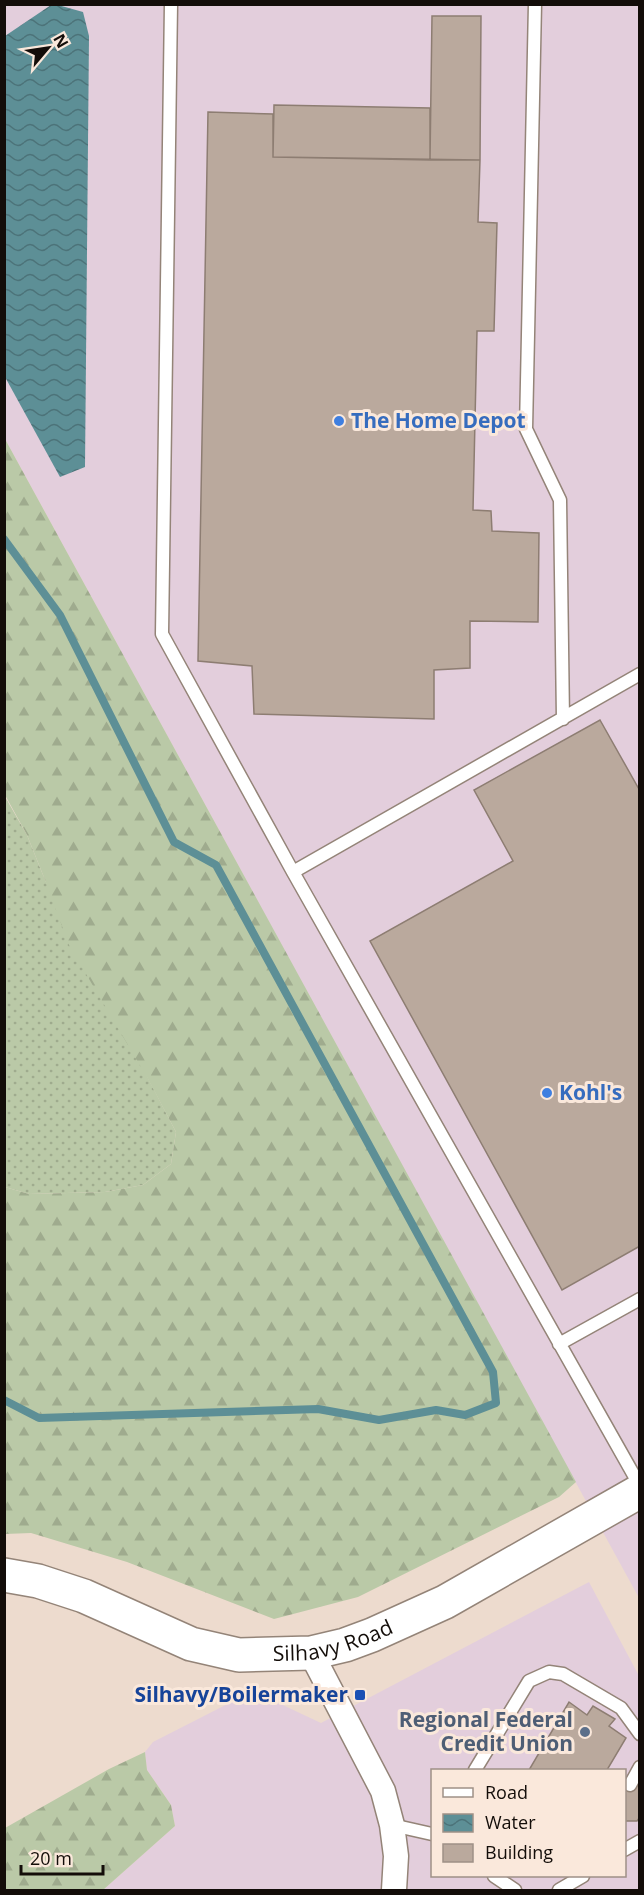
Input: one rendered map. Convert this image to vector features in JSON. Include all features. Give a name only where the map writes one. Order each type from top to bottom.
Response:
[{"type":"street","name":"Silhavy Road","points":[[4,1575],[38,1581],[84,1596],[191,1644],[239,1655],[311,1653],[345,1645],[372,1635],[445,1602],[639,1491]]},
{"type":"street","points":[[311,1653],[383,1791],[392,1825],[396,1856],[394,1890]]},
{"type":"lane","points":[[171,4],[162,634],[292,872],[639,1486]]},
{"type":"lane","points":[[535,4],[526,429],[560,501],[564,719]]},
{"type":"lane","points":[[292,872],[636,676],[639,690]]},
{"type":"lane","points":[[559,1344],[639,1299]]},
{"type":"lane","points":[[476,1769],[529,1681],[549,1672],[563,1674],[621,1708],[639,1734]]},
{"type":"lane","points":[[630,1785],[639,1767]]},
{"type":"lane","points":[[392,1825],[431,1834]]},
{"type":"lane","points":[[626,1849],[639,1840]]},
{"type":"lane","points":[[497,1877],[515,1890]]},
{"type":"shaded area","points":[[4,5],[639,5],[639,1598],[5,439]]},
{"type":"shaded area","points":[[589,1582],[639,1676],[639,1890],[103,1890],[175,1826],[171,1805],[147,1770],[145,1752],[153,1742],[253,1691],[321,1723]]},
{"type":"green space","points":[[5,439],[576,1482],[559,1497],[358,1597],[274,1619],[127,1562],[31,1533],[5,1534],[5,1187],[29,1194],[105,1192],[143,1185],[171,1164],[176,1132],[148,1079],[69,945],[27,835],[5,795]]},
{"type":"green space","points":[[4,795],[27,835],[45,880],[176,1132],[171,1164],[143,1185],[105,1192],[29,1194],[5,1187]]},
{"type":"green space","points":[[145,1752],[147,1770],[171,1805],[175,1826],[103,1890],[5,1890],[5,1828],[109,1769]]},
{"type":"water","points":[[51,5],[83,12],[89,36],[85,467],[60,477],[5,377],[5,36]]},
{"type":"building","points":[[432,16],[481,16],[480,160],[430,160]]},
{"type":"building","points":[[274,105],[430,108],[430,160],[273,157]]},
{"type":"building","name":"The Home Depot","points":[[208,112],[273,114],[273,157],[480,160],[478,222],[497,223],[494,331],[477,331],[473,510],[491,511],[492,531],[539,533],[538,622],[470,621],[470,668],[434,670],[434,719],[254,714],[252,666],[198,661]]},
{"type":"building","name":"Kohl's","points":[[600,720],[640,791],[640,1246],[562,1290],[370,941],[513,861],[474,790]]},
{"type":"building","name":"Regional Federal Credit Union","points":[[569,1702],[587,1715],[593,1706],[615,1719],[609,1726],[626,1738],[608,1769],[530,1769]]},
{"type":"building","name":"Regional Federal Credit Union","points":[[626,1785],[640,1785],[640,1817],[637,1821],[626,1821]]},
{"type":"waterway","points":[[4,539],[60,615],[174,842],[216,865],[493,1372],[496,1403],[465,1415],[436,1410],[379,1420],[318,1409],[39,1418],[4,1400]]},
{"type":"place","name":"The Home Depot","points":[[339,421]]},
{"type":"place","name":"Kohl's","points":[[547,1093]]},
{"type":"place","name":"Silhavy/Boilermaker","points":[[360,1695]]},
{"type":"place","name":"Regional Federal Credit Union","points":[[585,1732]]}]
